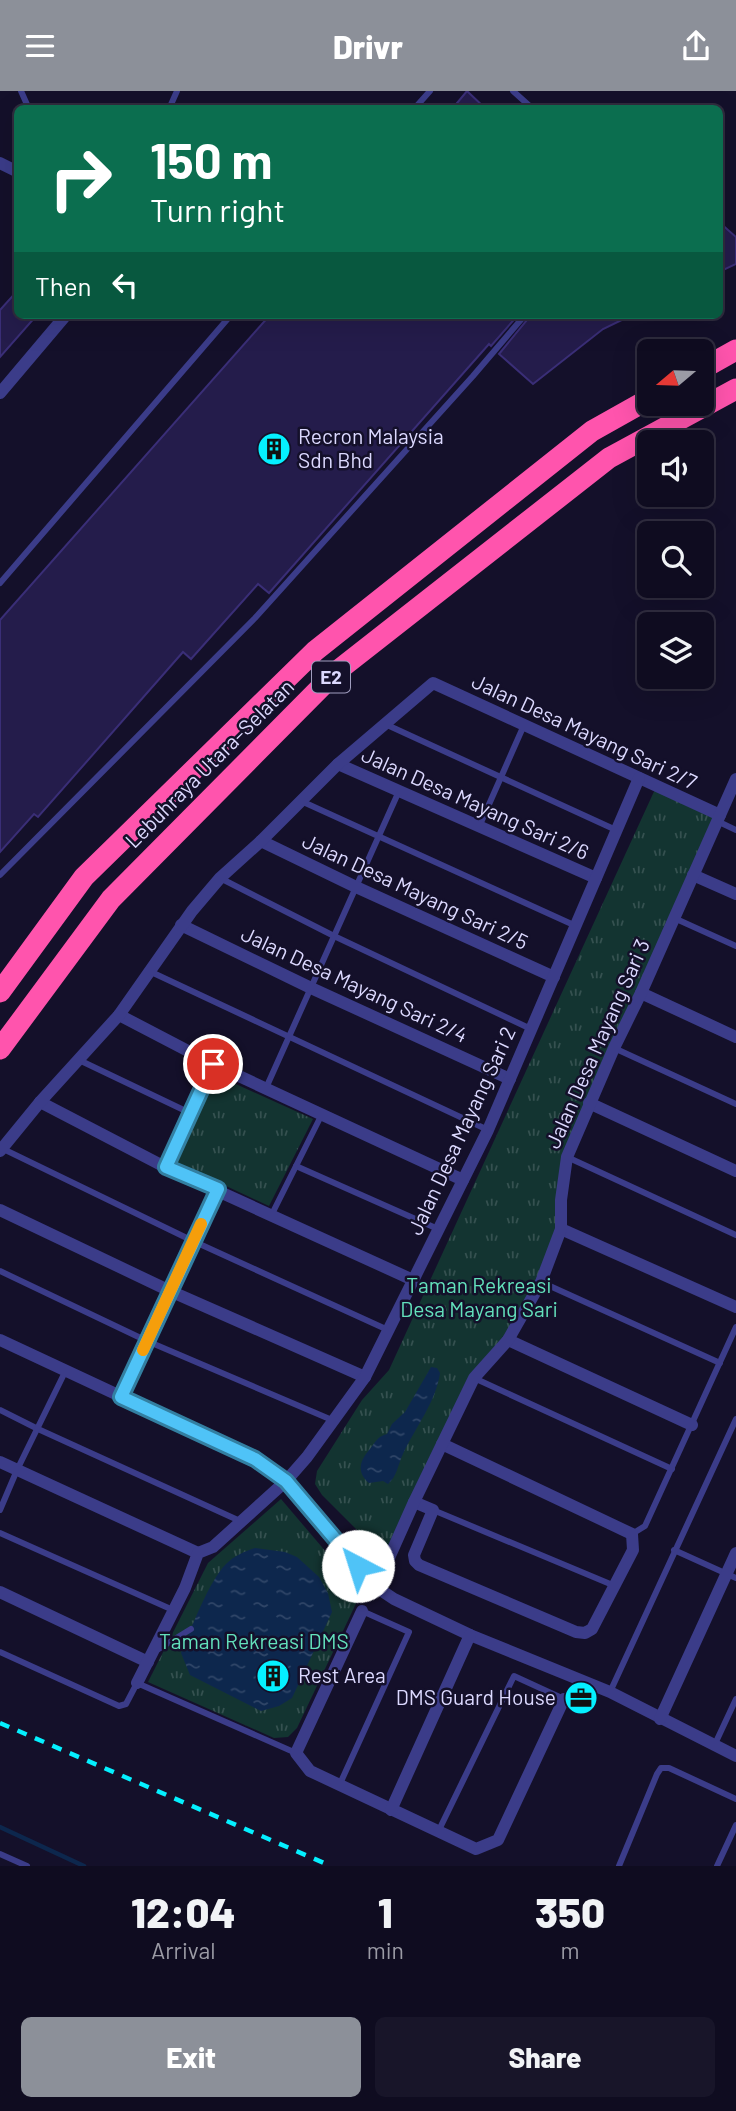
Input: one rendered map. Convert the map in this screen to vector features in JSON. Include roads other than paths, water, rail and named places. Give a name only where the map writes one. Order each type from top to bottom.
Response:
[{"type":"highway","points":[[714,362],[736,349]]},
{"type":"highway","name":"Lebuhraya Utara–Selatan","points":[[0,1049],[111,899],[336,672],[609,458],[736,389]]},
{"type":"highway","name":"Lebuhraya Utara–Selatan","points":[[0,992],[84,877],[315,651],[592,431],[637,406]]},
{"type":"street","points":[[0,393],[63,319]]},
{"type":"street","name":"Jalan Desa Mayang Sari 2/7","points":[[385,723],[433,683],[719,818]]},
{"type":"street","points":[[1,1150],[40,1102],[120,1015],[181,925],[220,878],[338,764],[385,723]]},
{"type":"street","name":"Jalan Desa Mayang Sari 2/6","points":[[338,764],[596,879]]},
{"type":"street","name":"Jalan Desa Mayang Sari 2","points":[[198,1553],[213,1547],[286,1481],[365,1377],[488,1130],[639,778]]},
{"type":"street","name":"Jalan Desa Mayang Sari 3","points":[[376,1587],[474,1378],[508,1340],[541,1282],[561,1229],[561,1200],[567,1157],[736,779]]},
{"type":"street","name":"Jalan Desa Mayang Sari 2/5","points":[[261,841],[554,977]]},
{"type":"street","points":[[694,875],[736,894]]},
{"type":"street","name":"Jalan Desa Mayang Sari 2/4","points":[[181,925],[510,1079]]},
{"type":"street","points":[[641,993],[736,1037]]},
{"type":"street","points":[[120,1015],[213,1064],[463,1180]]},
{"type":"street","points":[[40,1102],[166,1167],[413,1280]]},
{"type":"street","points":[[589,1103],[736,1171]]},
{"type":"street","points":[[0,1210],[170,1291],[365,1377]]},
{"type":"street","points":[[561,1229],[736,1307]]},
{"type":"street","points":[[0,1340],[255,1459],[286,1481],[376,1587],[394,1599],[470,1635],[610,1692],[736,1756]]},
{"type":"street","points":[[508,1340],[692,1425]]},
{"type":"street","points":[[414,1502],[433,1510],[414,1555],[419,1565],[576,1632],[585,1633],[592,1629],[633,1549],[632,1534],[442,1444]]},
{"type":"street","points":[[0,1462],[198,1553],[137,1683]]},
{"type":"street","points":[[660,1719],[731,1576],[736,1553]]},
{"type":"street","points":[[0,1592],[150,1657]]},
{"type":"street","points":[[362,1611],[296,1753],[310,1771],[477,1849],[498,1840],[564,1699]]},
{"type":"street","points":[[391,1810],[470,1635]]},
{"type":"lane","points":[[418,105],[430,91]]},
{"type":"lane","points":[[513,91],[529,105]]},
{"type":"lane","points":[[0,583],[228,319]]},
{"type":"lane","points":[[0,875],[255,618],[522,319]]},
{"type":"lane","points":[[385,723],[617,830]]},
{"type":"lane","points":[[479,827],[524,725]]},
{"type":"lane","points":[[266,1088],[399,791]]},
{"type":"lane","points":[[301,801],[576,926]]},
{"type":"lane","points":[[719,818],[736,829]]},
{"type":"lane","points":[[220,878],[334,936],[531,1029]]},
{"type":"lane","points":[[674,918],[736,946]]},
{"type":"lane","points":[[149,971],[488,1130]]},
{"type":"lane","points":[[614,1048],[736,1104]]},
{"type":"lane","points":[[79,1060],[190,1114]]},
{"type":"lane","points":[[166,1167],[213,1064]]},
{"type":"lane","points":[[272,1215],[322,1114]]},
{"type":"lane","points":[[1,1150],[388,1329]]},
{"type":"lane","points":[[567,1157],[736,1235]]},
{"type":"lane","points":[[296,1166],[438,1229]]},
{"type":"lane","points":[[121,1397],[218,1189]]},
{"type":"lane","points":[[0,1271],[147,1341],[332,1420]]},
{"type":"lane","points":[[541,1282],[720,1363]]},
{"type":"lane","points":[[632,1534],[645,1526],[736,1327]]},
{"type":"lane","points":[[0,1510],[65,1372]]},
{"type":"lane","points":[[474,1378],[672,1469]]},
{"type":"lane","points":[[0,1410],[240,1521]]},
{"type":"lane","points":[[610,1692],[736,1419]]},
{"type":"lane","points":[[433,1510],[614,1586]]},
{"type":"lane","points":[[0,1533],[173,1611]]},
{"type":"lane","points":[[674,1550],[731,1576]]},
{"type":"lane","points":[[339,1786],[409,1632],[362,1611]]},
{"type":"lane","points":[[150,1657],[191,1629]]},
{"type":"lane","points":[[0,1652],[119,1706],[126,1704],[137,1683],[296,1753]]},
{"type":"lane","points":[[439,1832],[514,1676],[564,1699]]},
{"type":"lane","points":[[714,1746],[736,1699]]},
{"type":"lane","points":[[619,1866],[661,1768],[669,1768],[736,1799]]},
{"type":"lane","points":[[717,1866],[736,1825]]},
{"type":"lane","points":[[0,1854],[26,1866]]},
{"type":"water","points":[[431,1367],[437,1368],[440,1373],[438,1384],[393,1478],[388,1484],[383,1481],[369,1483],[361,1470],[364,1457],[405,1412]]},
{"type":"water","points":[[255,1548],[285,1552],[297,1557],[319,1577],[328,1593],[332,1612],[292,1698],[279,1706],[261,1711],[190,1675],[181,1653],[201,1606],[220,1572],[232,1559]]},
{"type":"waterway","points":[[0,1827],[84,1866]]},
{"type":"railway","points":[[0,1723],[331,1866]]},
{"type":"place","name":"Recron Malaysia Sdn Bhd","points":[[274,449]]},
{"type":"place","name":"Rest Area","points":[[273,1676]]},
{"type":"place","name":"DMS Guard House","points":[[581,1698]]},
{"type":"park label","name":"Taman Rekreasi Desa Mayang Sari","points":[[479,1298]]},
{"type":"park label","name":"Taman Rekreasi DMS","points":[[254,1642]]}]
